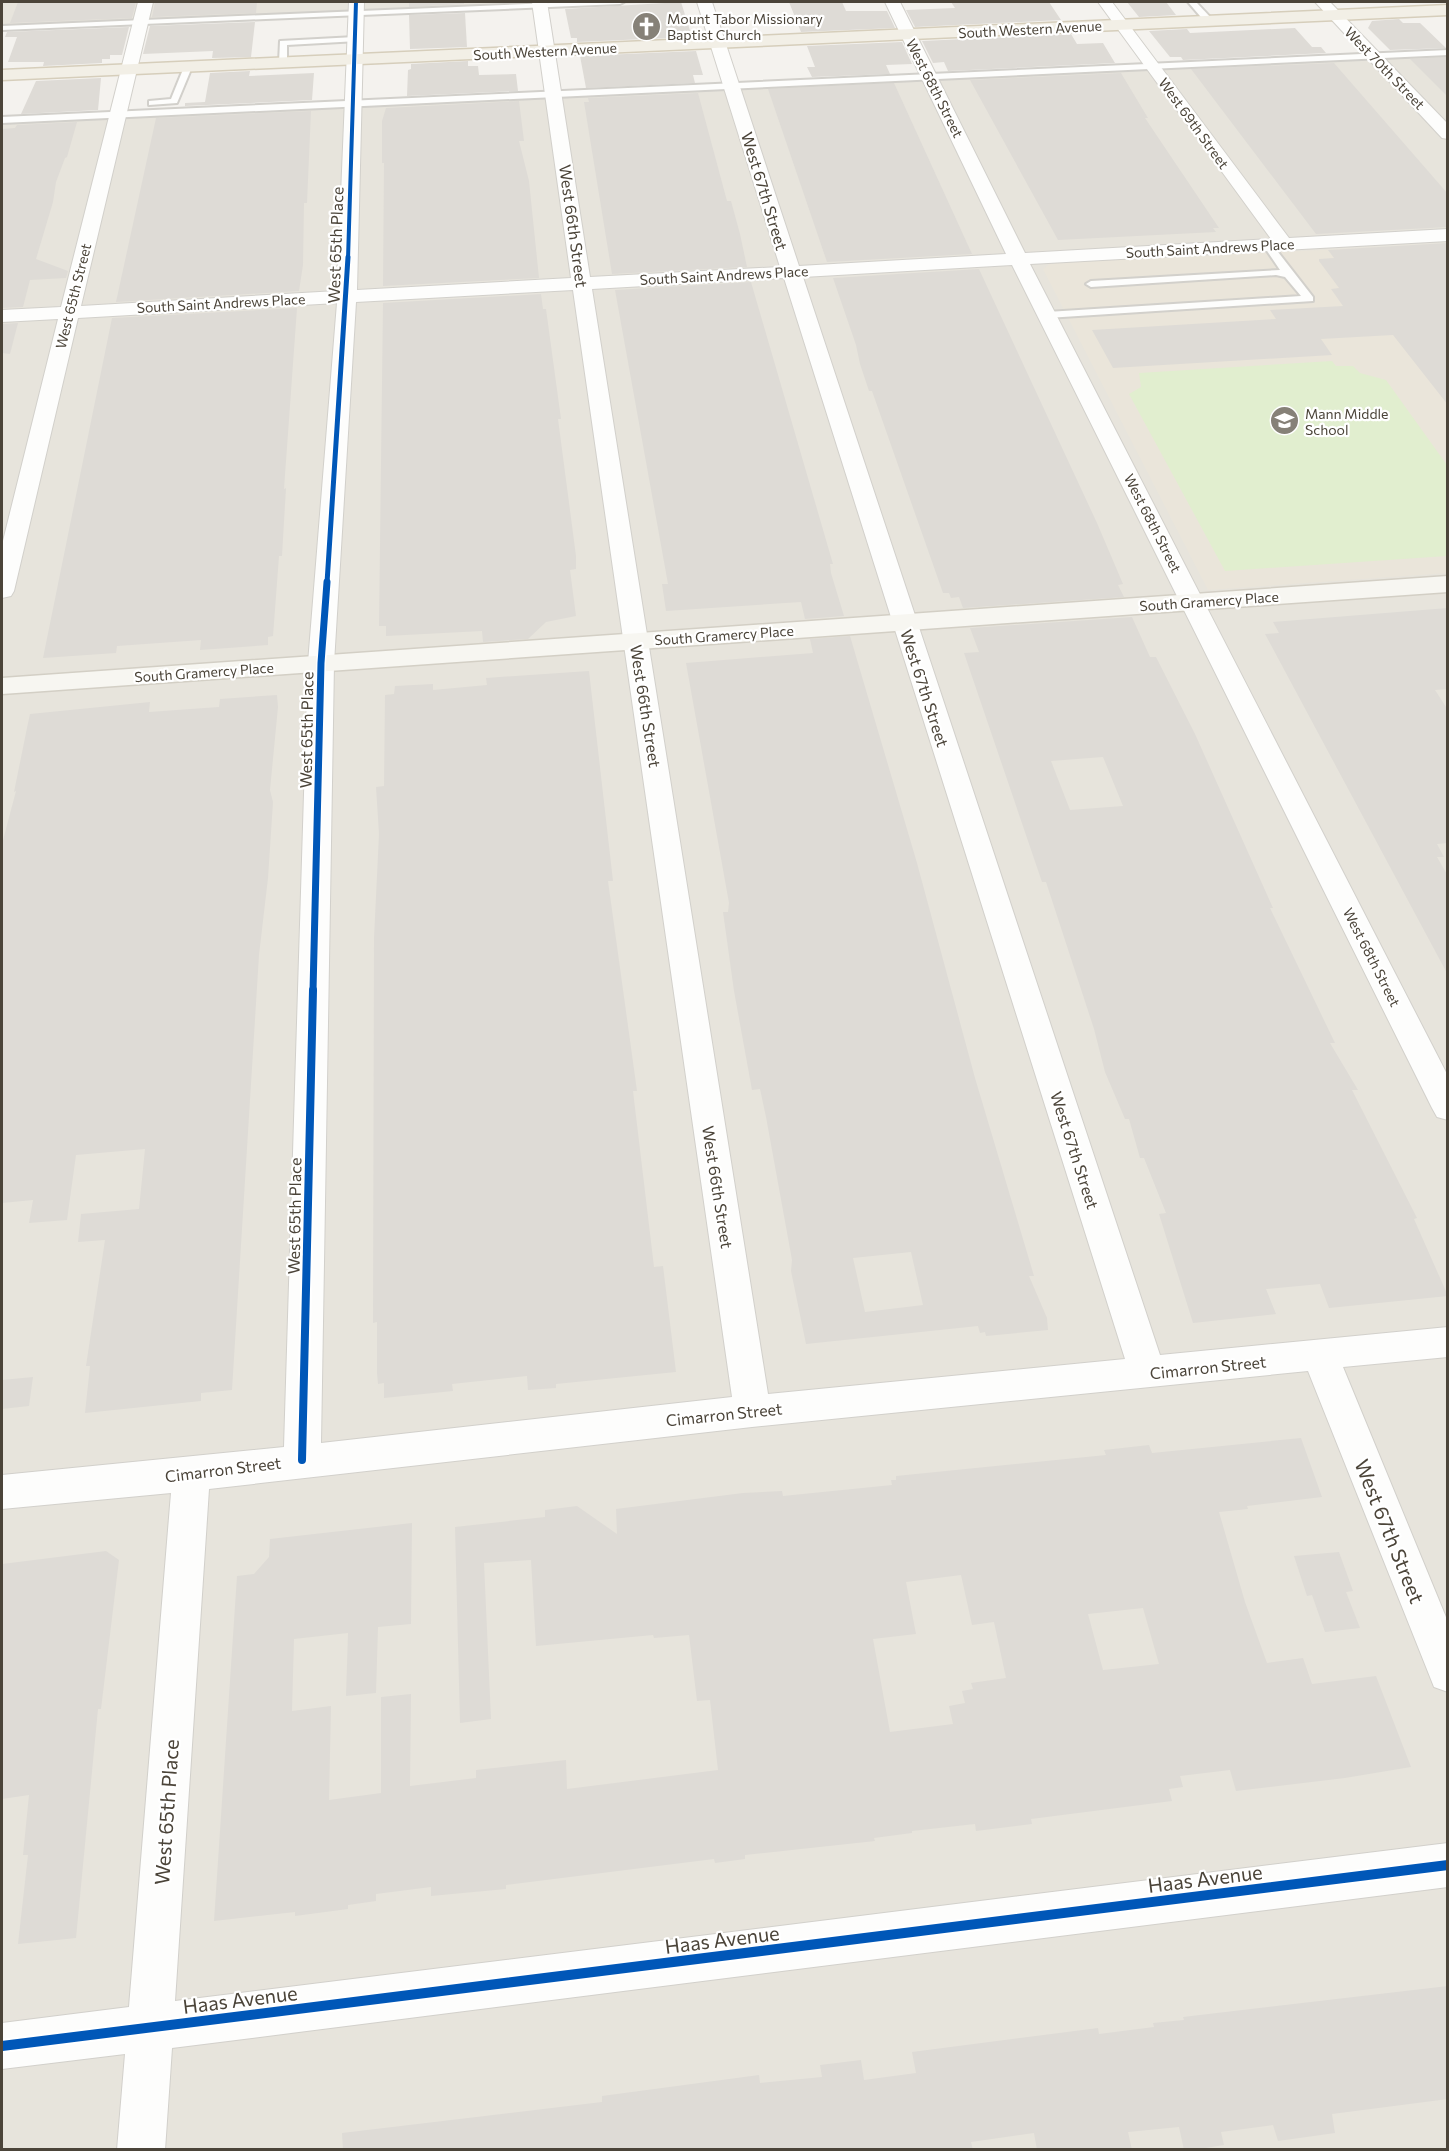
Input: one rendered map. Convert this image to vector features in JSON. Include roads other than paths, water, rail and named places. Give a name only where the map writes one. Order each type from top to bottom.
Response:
[{"type":"main road","name":"South Western Avenue","points":[[2,75],[283,63],[355,50],[548,51],[1448,10]]},
{"type":"street","name":"West 65th Street","points":[[2,591],[145,2]]},
{"type":"street","name":"West 67th Street","points":[[704,2],[1148,1373]]},
{"type":"street","name":"West 68th Street","points":[[892,2],[931,76],[1018,259],[1448,1108]]},
{"type":"street","name":"West 69th Street","points":[[1105,2],[1276,245]]},
{"type":"street","name":"West 70th Street","points":[[1322,2],[1448,134]]},
{"type":"street","name":"West 66th Street","points":[[539,3],[555,94],[752,1411]]},
{"type":"street","name":"West 65th Place","points":[[302,1460],[321,663],[347,296],[356,7]]},
{"type":"street","name":"South Saint Andrews Place","points":[[2,316],[1448,235]]},
{"type":"street","name":"South Gramercy Place","points":[[2,686],[1448,584]]},
{"type":"street","name":"Cimarron Street","points":[[2,1492],[191,1474],[752,1411],[1448,1342]]},
{"type":"street","name":"West 67th Street","points":[[1320,1355],[1448,1673]]},
{"type":"street","name":"West 65th Place","points":[[141,2150],[191,1474]]},
{"type":"street","name":"Haas Avenue","points":[[2,2046],[1448,1865]]},
{"type":"lane","points":[[2,28],[356,7],[620,2]]},
{"type":"lane","points":[[1192,2],[1209,21]]},
{"type":"lane","points":[[120,109],[354,103],[1448,52]]},
{"type":"lane","points":[[2,120],[120,109],[174,101],[188,67]]},
{"type":"lane","points":[[1047,315],[1309,299],[1289,275],[1276,245]]},
{"type":"lane","points":[[1090,284],[1276,272],[1289,275]]},
{"type":"place","name":"Mount Tabor Missionary Baptist Church","points":[[646,26]]},
{"type":"place","name":"Mann Middle School","points":[[1284,421]]}]
